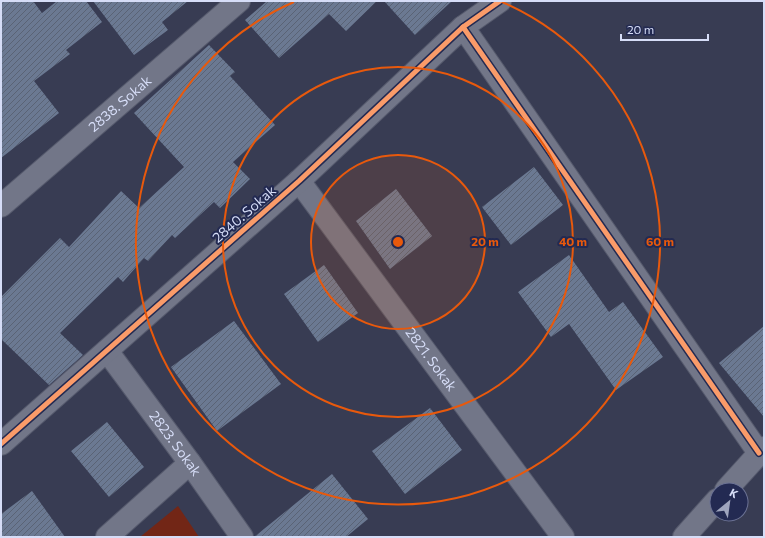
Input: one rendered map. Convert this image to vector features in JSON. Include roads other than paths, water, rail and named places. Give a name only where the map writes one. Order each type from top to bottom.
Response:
[{"type":"street","name":"2838. Sokak","points":[[1,205],[239,1]]},
{"type":"street","name":"2840. Sokak","points":[[1,444],[299,181],[463,27],[500,1]]},
{"type":"street","points":[[463,27],[762,451],[733,482]]},
{"type":"street","name":"2821. Sokak","points":[[299,181],[563,537]]},
{"type":"street","name":"2823. Sokak","points":[[107,351],[190,463],[242,537]]},
{"type":"street","points":[[107,537],[190,463]]},
{"type":"street","points":[[684,537],[709,509]]}]
